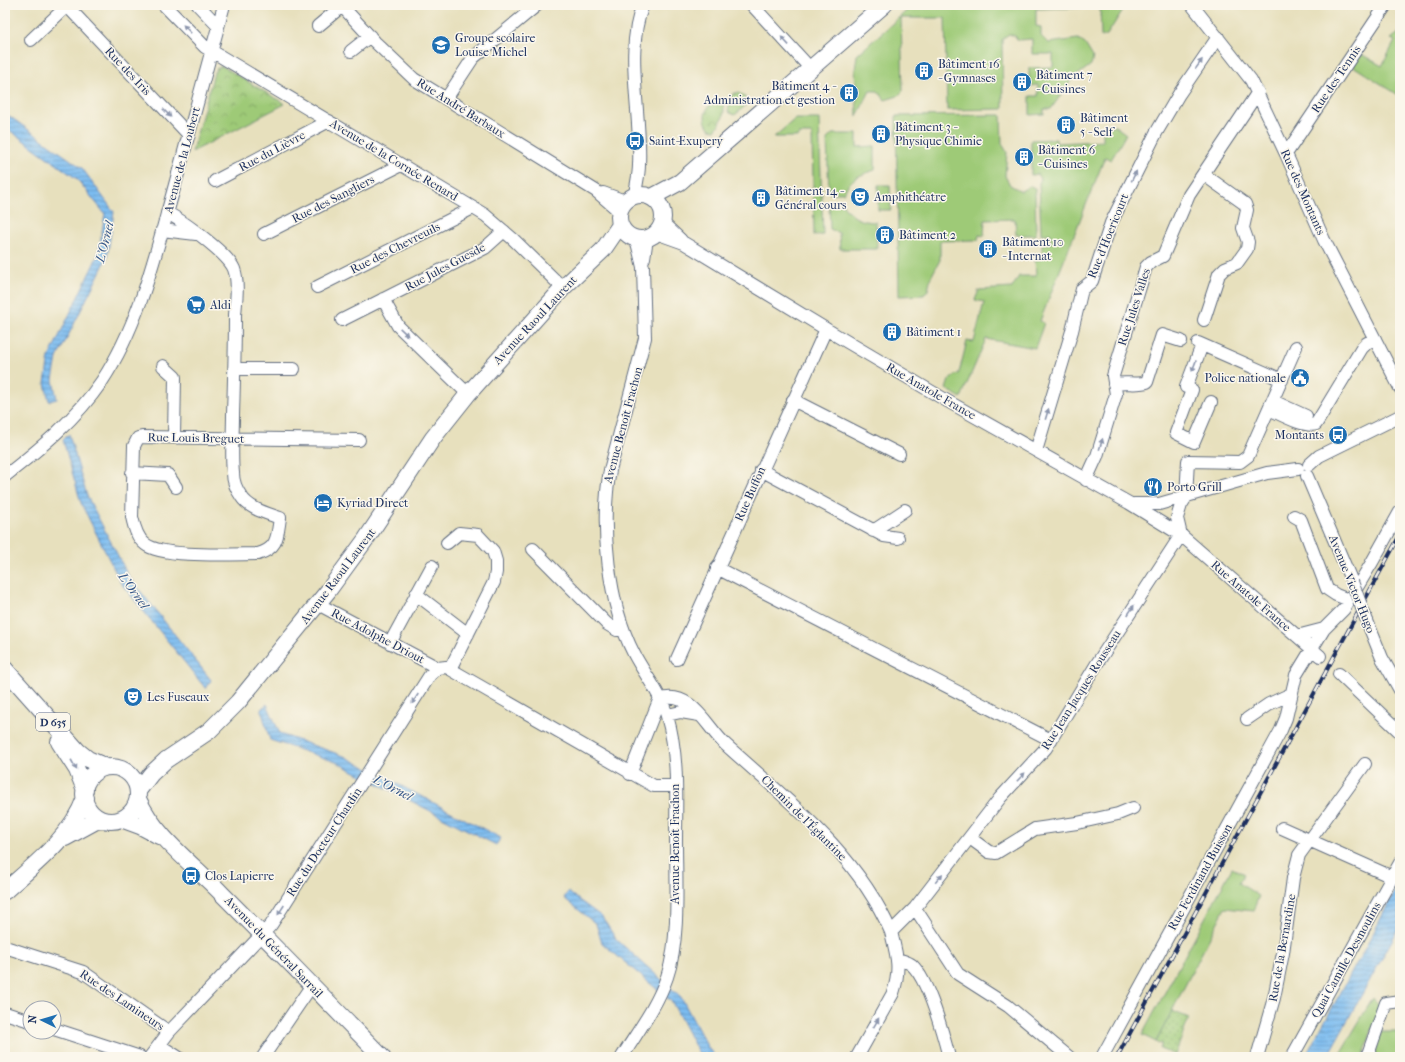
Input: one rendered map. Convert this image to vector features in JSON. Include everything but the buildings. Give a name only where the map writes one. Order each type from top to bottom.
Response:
[{"type":"main road","name":"Avenue Raoul Laurent","points":[[138,795],[150,774],[166,760],[209,731],[225,717],[318,604],[366,539],[433,438],[468,394],[563,288],[641,216],[884,5]]},
{"type":"main road","name":"D 635","points":[[5,668],[78,751],[88,759],[106,767]]},
{"type":"main road","name":"D 635","points":[[5,682],[67,753],[77,770],[85,794]]},
{"type":"main road","name":"Avenue Raoul Laurent","points":[[125,771],[146,767],[166,760]]},
{"type":"main road","points":[[5,891],[58,842],[76,819],[92,775],[106,767],[113,767],[125,771],[134,779],[138,795],[132,811],[121,818],[104,820],[83,827],[58,842]]},
{"type":"main road","points":[[85,794],[90,810],[104,820]]},
{"type":"main road","name":"Avenue du Général Sarrail","points":[[138,795],[148,817],[164,838],[263,935],[382,1057]]},
{"type":"main road","name":"Avenue du Général Sarrail","points":[[121,818],[164,838]]},
{"type":"street","points":[[31,40],[68,5]]},
{"type":"street","name":"Rue des Iris","points":[[68,5],[146,91],[189,135]]},
{"type":"street","name":"Avenue de la Cornée Renard","points":[[164,5],[199,41],[212,51],[473,208],[504,231],[563,288]]},
{"type":"street","points":[[198,5],[218,26]]},
{"type":"street","name":"Avenue de la Loubert","points":[[5,476],[34,454],[60,431],[102,381],[119,352],[150,273],[224,5]]},
{"type":"street","points":[[446,100],[473,58],[537,5]]},
{"type":"street","name":"Avenue Benoît Frachon","points":[[622,1057],[658,999],[667,977],[673,956],[675,923],[675,786],[673,741],[667,715],[660,698],[634,654],[623,630],[612,578],[606,536],[606,492],[610,470],[644,345],[645,323],[635,55],[636,33],[644,5]]},
{"type":"street","points":[[752,5],[811,69]]},
{"type":"street","name":"Rue des Montants","points":[[1192,5],[1245,70],[1258,92],[1324,240],[1400,388]]},
{"type":"street","name":"Rue des Tennis","points":[[1286,154],[1386,5]]},
{"type":"street","points":[[318,26],[342,6]]},
{"type":"street","name":"Rue André Barbaux","points":[[342,6],[414,79],[596,191],[641,216]]},
{"type":"street","points":[[351,51],[370,36]]},
{"type":"street","name":"Rue d'Hoericourt","points":[[1036,451],[1072,331],[1082,289],[1092,280],[1111,223],[1132,179],[1171,107],[1218,37]]},
{"type":"street","name":"Rue Jules Valles","points":[[1086,480],[1097,456],[1116,394],[1113,376],[1146,267],[1151,262],[1164,256],[1189,195],[1258,92]]},
{"type":"street","name":"Rue du Lièvre","points":[[215,181],[329,120]]},
{"type":"street","name":"Rue des Sangliers","points":[[264,234],[402,165]]},
{"type":"street","points":[[1203,174],[1245,204],[1247,210],[1243,228],[1248,242],[1247,249],[1237,263],[1225,268],[1219,274],[1204,320]]},
{"type":"street","name":"Rue des Chevreuils","points":[[317,287],[473,208]]},
{"type":"street","points":[[167,213],[175,217],[207,241],[229,262],[234,271],[233,439]]},
{"type":"street","name":"Rue Anatole France","points":[[641,216],[826,329],[1086,480],[1129,503],[1181,535],[1316,652]]},
{"type":"street","points":[[162,230],[196,234]]},
{"type":"street","name":"Rue Jules Guesde","points":[[342,320],[485,248],[504,231]]},
{"type":"street","points":[[383,300],[398,326],[468,394]]},
{"type":"street","name":"Avenue de la Loubert","points":[[5,466],[44,436],[81,397],[95,378],[135,314]]},
{"type":"street","name":"Rue Buffon","points":[[677,659],[761,470],[826,329]]},
{"type":"street","points":[[1114,384],[1126,382],[1141,384],[1147,382],[1162,335],[1181,341]]},
{"type":"street","points":[[1271,405],[1305,415],[1321,417],[1362,348],[1367,343],[1375,339]]},
{"type":"street","points":[[1211,402],[1194,442],[1176,433],[1192,390],[1186,387],[1200,344],[1282,380]]},
{"type":"street","points":[[1188,461],[1240,462],[1245,460],[1296,348]]},
{"type":"street","points":[[163,366],[174,377],[174,437]]},
{"type":"street","points":[[234,369],[294,369]]},
{"type":"street","points":[[793,400],[899,454]]},
{"type":"street","points":[[1129,503],[1140,505],[1159,504],[1266,474],[1304,470],[1319,456],[1400,416]]},
{"type":"street","name":"Rue Louis Breguet","points":[[233,439],[233,474],[241,497],[246,503],[255,508],[280,518],[277,538],[270,550],[258,554],[163,552],[143,543],[134,527],[132,473],[134,446],[138,438],[174,437],[359,440]]},
{"type":"street","points":[[1181,535],[1177,518],[1181,505],[1186,497],[1189,439]]},
{"type":"street","points":[[761,470],[873,531],[884,536],[898,538]]},
{"type":"street","name":"Avenue Victor Hugo","points":[[1304,470],[1321,505],[1382,658],[1400,690]]},
{"type":"street","points":[[132,473],[168,476],[176,487]]},
{"type":"street","points":[[873,531],[905,510]]},
{"type":"street","points":[[1316,652],[1324,629],[1344,609],[1350,600],[1400,512]]},
{"type":"street","points":[[1294,516],[1301,520],[1327,589],[1336,595],[1350,600]]},
{"type":"street","name":"Rue du Docteur Chardin","points":[[150,1057],[169,1032],[263,935],[430,676],[444,668],[468,634],[494,582],[496,561],[493,551],[478,535],[458,533],[447,543]]},
{"type":"street","name":"Rue Jean-Jacques Rousseau","points":[[891,932],[915,908],[1000,798],[1032,766],[1051,740],[1096,665],[1181,535]]},
{"type":"street","points":[[533,549],[607,624],[617,630],[623,630]]},
{"type":"street","points":[[390,643],[432,566]]},
{"type":"street","points":[[717,568],[1051,740]]},
{"type":"street","points":[[416,594],[468,634]]},
{"type":"street","name":"Rue Adolphe Driout","points":[[318,604],[390,643],[444,668],[499,697],[630,774],[654,786],[675,786]]},
{"type":"street","points":[[1298,636],[1324,629]]},
{"type":"street","name":"Rue Ferdinand Buisson","points":[[1102,1057],[1281,730],[1288,711],[1296,675],[1316,652]]},
{"type":"street","points":[[1339,674],[1400,732]]},
{"type":"street","points":[[1247,719],[1269,704],[1291,694]]},
{"type":"street","name":"Chemin de l'Églantine","points":[[660,698],[668,697],[679,699],[702,716],[724,744],[775,787],[841,853],[874,897],[891,932]]},
{"type":"street","points":[[630,774],[660,698]]},
{"type":"street","points":[[667,715],[681,712],[702,716]]},
{"type":"street","name":"Rue de la Bernardine","points":[[1257,1057],[1274,998],[1283,953],[1293,878],[1299,855],[1365,764]]},
{"type":"street","points":[[970,838],[989,852],[996,853],[1035,829],[1078,823],[1118,814],[1134,808]]},
{"type":"street","points":[[1282,828],[1392,877]]},
{"type":"street","name":"Quai Camille Desmoulins","points":[[1292,1057],[1400,863]]},
{"type":"street","points":[[915,908],[958,974],[1008,1006],[1068,1057]]},
{"type":"street","points":[[856,1057],[893,993],[896,982],[898,959],[891,932]]},
{"type":"street","name":"Rue des Lamineurs","points":[[5,947],[83,972],[169,1032]]},
{"type":"street","points":[[898,959],[912,965],[918,973],[939,1021],[949,1057]]},
{"type":"street","points":[[263,1057],[312,985]]},
{"type":"street","points":[[1367,1057],[1386,1002],[1400,1001]]},
{"type":"street","points":[[5,1013],[22,1018]]},
{"type":"street","points":[[62,1032],[140,1057]]},
{"type":"street","points":[[159,1045],[178,1057]]},
{"type":"green space","points":[[913,5],[1126,5],[1107,35],[1101,37],[1100,7],[1036,9],[1036,26],[1041,27],[1041,36],[1048,43],[1078,39],[1085,44],[1093,57],[1091,65],[1072,79],[1051,109],[1044,109],[1044,114],[1030,115],[1030,96],[1038,96],[1038,85],[1029,86],[1029,68],[1053,67],[1053,54],[1032,54],[1032,39],[1018,40],[1015,36],[1009,34],[1002,39],[1003,109],[947,110],[945,18],[901,18],[903,91],[898,96],[885,100],[878,91],[870,91],[857,116],[855,70],[857,55]]},
{"type":"green space","points":[[1400,32],[1400,96],[1353,66],[1361,54],[1382,66],[1395,41],[1391,39]]},
{"type":"green space","points":[[222,66],[285,104],[192,152],[214,73],[217,68]]},
{"type":"green space","points":[[735,93],[739,93],[745,97],[744,107],[735,115],[728,112],[731,96]]},
{"type":"green space","points":[[715,100],[723,103],[724,114],[720,124],[715,130],[710,129],[707,125],[705,114],[709,106]]},
{"type":"green space","points":[[1001,115],[1002,144],[1007,152],[1005,176],[1010,185],[1021,191],[1030,186],[1035,189],[1036,235],[1016,235],[1015,219],[985,220],[984,236],[979,235],[978,240],[940,241],[940,260],[931,277],[928,290],[924,295],[899,296],[896,116]]},
{"type":"green space","points":[[795,119],[819,119],[823,235],[814,235],[812,134],[799,134],[799,137],[774,137]]},
{"type":"green space","points":[[1103,126],[1115,126],[1126,134],[1111,160],[1105,157],[1040,321],[1044,323],[1035,348],[986,339],[961,398],[946,389],[949,380],[959,373],[967,341],[974,342],[984,302],[975,300],[979,290],[1012,288],[1019,276],[1036,276],[1035,260],[1042,259],[1042,244],[1051,243],[1051,234],[1041,234],[1039,183],[1041,179],[1038,174],[1031,175],[1031,140],[1056,139],[1056,143],[1103,141]]},
{"type":"green space","points":[[832,134],[857,134],[857,147],[875,146],[875,170],[852,180],[844,193],[829,193],[827,139]]},
{"type":"green space","points":[[878,185],[890,185],[891,210],[878,210]]},
{"type":"green space","points":[[842,203],[856,218],[876,222],[877,249],[840,249],[839,233],[830,229],[829,204]]},
{"type":"green space","points":[[1232,868],[1244,874],[1239,883],[1259,896],[1253,911],[1225,908],[1156,1042],[1142,1035]]},
{"type":"green space","points":[[1373,998],[1380,1006],[1363,1057],[1338,1057]]},
{"type":"green space","points":[[1172,1011],[1189,1018],[1175,1055],[1160,1049],[1162,1044],[1156,1042]]},
{"type":"green space","points":[[1382,1032],[1400,1032],[1400,1057],[1374,1057]]},
{"type":"water","name":"L'Ornel","points":[[5,113],[82,168],[114,212],[107,258],[57,358],[53,380],[57,399],[49,401],[45,383],[49,357],[98,255],[105,214],[77,179],[5,127]]},
{"type":"water","name":"L'Ornel","points":[[69,434],[87,496],[129,577],[211,680],[206,689],[121,583],[81,503],[63,440]]},
{"type":"water","name":"L'Ornel","points":[[267,704],[280,734],[344,756],[501,838],[496,845],[336,762],[270,740],[261,709]]},
{"type":"water","points":[[1400,880],[1400,926],[1327,1057],[1305,1057],[1374,932]]},
{"type":"water","points":[[568,892],[602,917],[616,939],[681,997],[708,1048],[716,1057],[703,1057],[698,1052],[672,1002],[602,943],[596,924],[564,898]]},
{"type":"railway","points":[[1117,1057],[1400,535]]},
{"type":"place","name":"Groupe scolaire Louise Michel","points":[[441,45]]},
{"type":"place","name":"Bâtiment 16 - Gymnases","points":[[924,71]]},
{"type":"place","name":"Bâtiment 7 - Cuisines","points":[[1022,82]]},
{"type":"place","name":"Bâtiment 4 - Administration et gestion","points":[[849,93]]},
{"type":"place","name":"Bâtiment 5 - Self","points":[[1066,125]]},
{"type":"place","name":"Bâtiment 3 - Physique Chimie","points":[[881,134]]},
{"type":"place","name":"Saint-Exupery","points":[[635,141]]},
{"type":"place","name":"Bâtiment 6 - Cuisines","points":[[1024,157]]},
{"type":"place","name":"Amphithéatre","points":[[860,197]]},
{"type":"place","name":"Bâtiment 14 - Général cours","points":[[761,198]]},
{"type":"place","name":"Bâtiment 2","points":[[885,235]]},
{"type":"place","name":"Bâtiment 10 - Internat","points":[[988,249]]},
{"type":"place","name":"Aldi","points":[[196,305]]},
{"type":"place","name":"Bâtiment 1","points":[[892,332]]},
{"type":"place","name":"Police nationale","points":[[1300,378]]},
{"type":"place","name":"Montants","points":[[1338,435]]},
{"type":"place","name":"Porto Grill","points":[[1153,487]]},
{"type":"place","name":"Kyriad Direct","points":[[323,503]]},
{"type":"place","name":"Les Fuseaux","points":[[133,697]]},
{"type":"place","name":"Clos Lapierre","points":[[191,876]]}]
